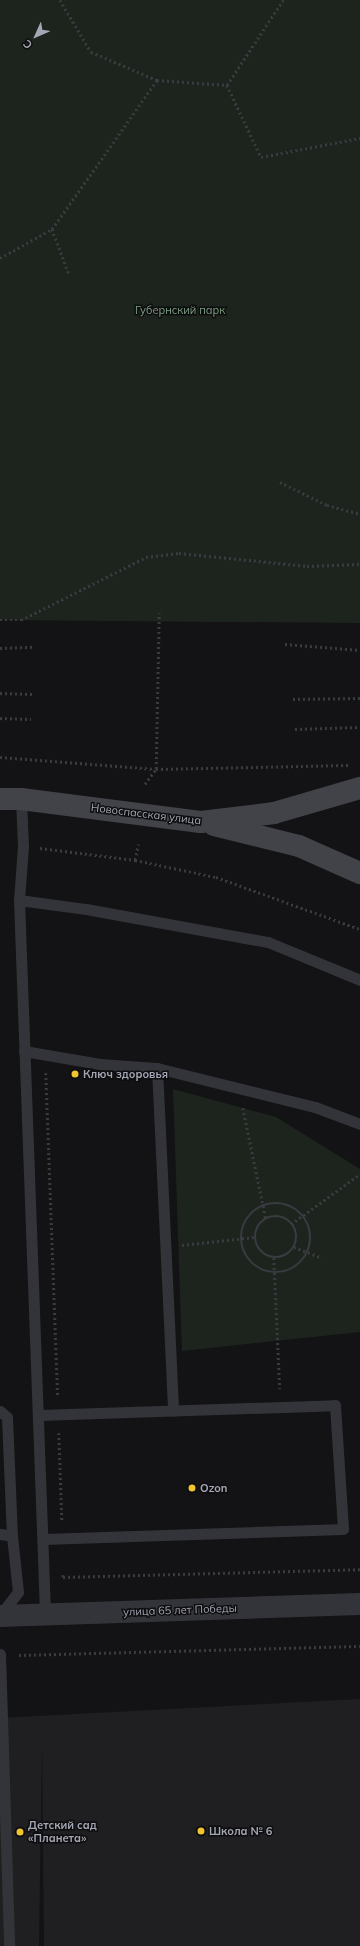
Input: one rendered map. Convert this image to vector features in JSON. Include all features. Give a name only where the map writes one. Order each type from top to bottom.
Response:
[{"type":"street","name":"Новоспасская улица","points":[[0,799],[21,799],[201,822],[274,813],[360,788]]},
{"type":"street","points":[[201,822],[299,846],[360,873]]},
{"type":"street","name":"улица 65 лет Победы","points":[[0,1616],[360,1604]]},
{"type":"lane","points":[[21,799],[23,846],[19,900],[40,1415],[46,1614]]},
{"type":"lane","points":[[19,900],[86,909],[268,942],[360,980]]},
{"type":"lane","points":[[24,1051],[100,1064],[157,1068],[314,1107],[360,1124]]},
{"type":"lane","points":[[157,1068],[173,1411]]},
{"type":"lane","points":[[40,1415],[335,1406],[343,1530],[44,1539]]},
{"type":"lane","points":[[0,1411],[7,1417],[12,1536],[18,1592],[0,1616]]},
{"type":"lane","points":[[0,1534],[12,1536]]},
{"type":"lane","points":[[0,1655],[3,1856],[9,1946]]},
{"type":"path","points":[[60,0],[91,52],[157,80],[227,85]]},
{"type":"path","points":[[227,85],[283,0]]},
{"type":"path","points":[[0,258],[52,229],[157,80]]},
{"type":"path","points":[[227,85],[261,157],[360,138]]},
{"type":"path","points":[[52,229],[69,274]]},
{"type":"path","points":[[280,482],[327,505],[360,514]]},
{"type":"path","points":[[0,620],[21,620],[146,557],[180,553],[307,566],[360,564]]},
{"type":"path","points":[[145,784],[156,769],[159,613]]},
{"type":"path","points":[[285,644],[360,650]]},
{"type":"path","points":[[0,648],[35,648]]},
{"type":"path","points":[[0,693],[32,694]]},
{"type":"path","points":[[293,699],[360,698]]},
{"type":"path","points":[[0,718],[31,719]]},
{"type":"path","points":[[295,729],[360,727]]},
{"type":"path","points":[[0,757],[156,769],[352,765]]},
{"type":"path","points":[[135,860],[138,844]]},
{"type":"path","points":[[23,846],[135,860],[216,877],[360,929]]},
{"type":"path","points":[[240,1089],[266,1219]]},
{"type":"path","points":[[291,1224],[360,1174]]},
{"type":"path","points":[[283,1203],[294,1207],[303,1215],[311,1236],[308,1253],[296,1267],[274,1273],[253,1265],[245,1255],[241,1239],[244,1222],[251,1213],[263,1205],[283,1203]]},
{"type":"path","points":[[279,1217],[291,1224],[296,1236],[294,1247],[288,1254],[274,1258],[262,1253],[256,1237],[257,1229],[266,1219],[279,1217]]},
{"type":"path","points":[[166,1246],[256,1237]]},
{"type":"path","points":[[294,1247],[322,1258]]},
{"type":"path","points":[[274,1258],[281,1407]]},
{"type":"path","points":[[0,1655],[360,1646]]},
{"type":"shaded area","name":"Школа № 6","points":[[360,1699],[360,1946],[44,1946],[42,1745],[39,1946],[0,1946],[0,1718]]},
{"type":"green space","name":"Губернский парк","points":[[0,0],[360,0],[360,623],[0,620]]},
{"type":"green space","points":[[173,1089],[276,1117],[360,1169],[360,1332],[182,1351]]},
{"type":"place","name":"Ключ здоровья","points":[[75,1074]]},
{"type":"place","name":"Ozon","points":[[192,1488]]},
{"type":"place","name":"Школа № 6","points":[[201,1831]]},
{"type":"place","name":"Детский сад «Планета»","points":[[20,1832]]}]
